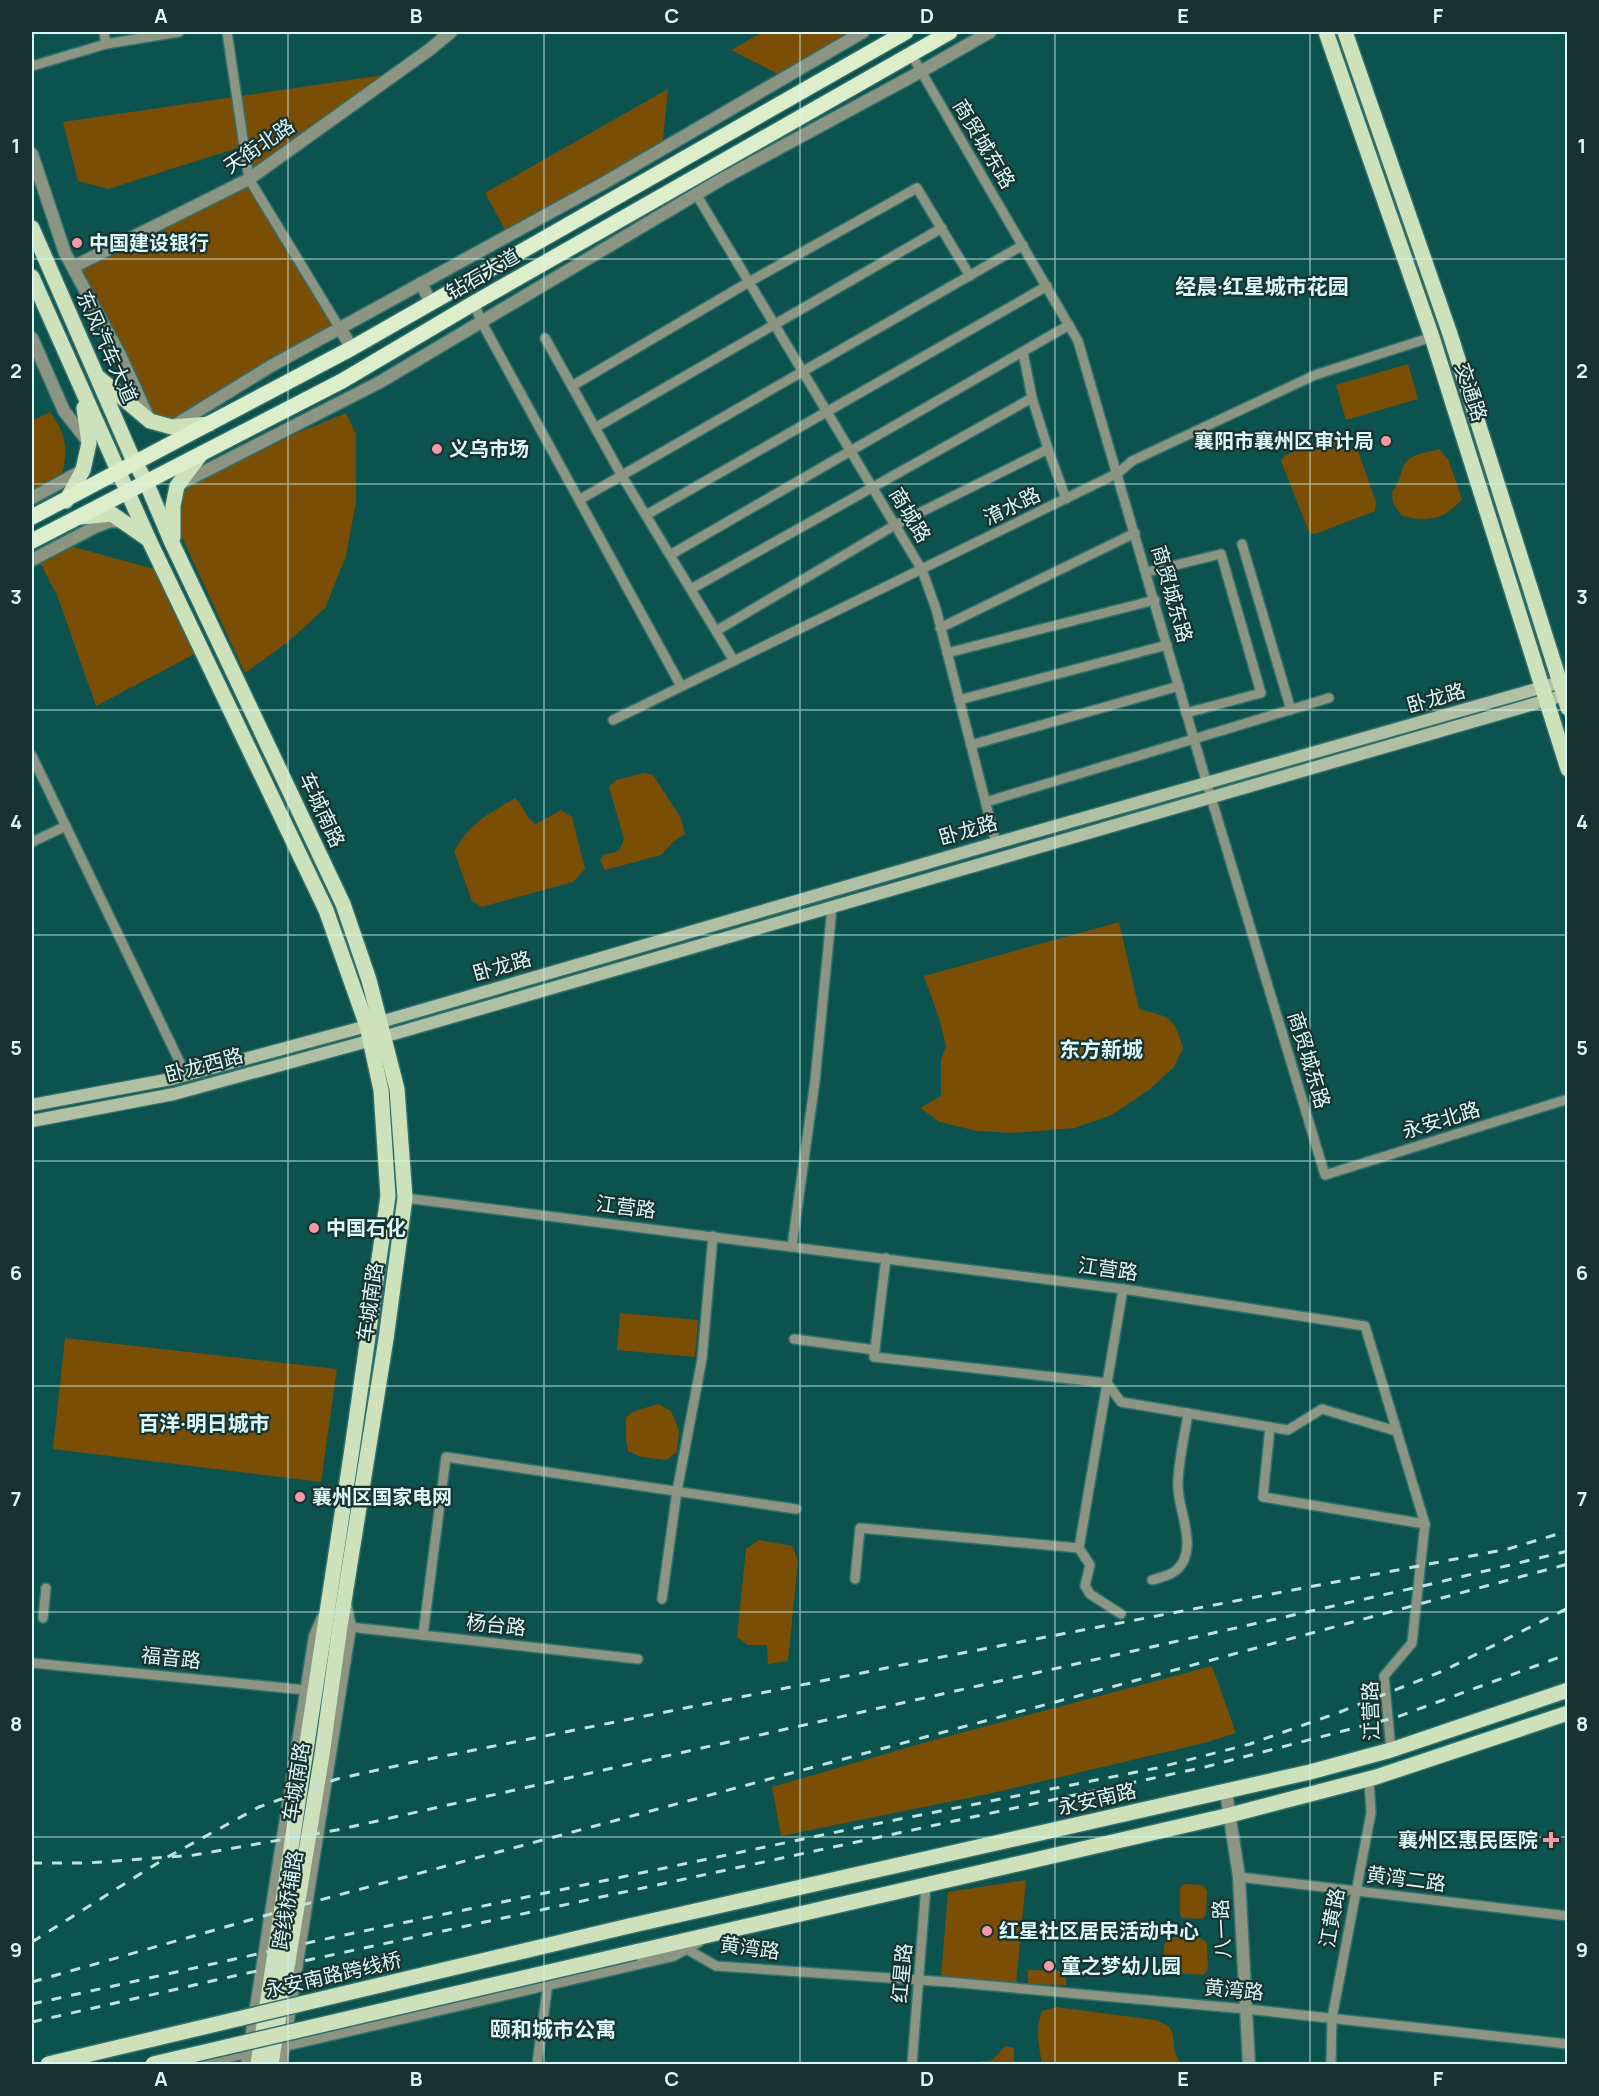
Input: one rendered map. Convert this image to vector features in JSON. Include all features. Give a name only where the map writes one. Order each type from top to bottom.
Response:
[{"type":"highway","name":"钻石大道","points":[[32,517],[352,348],[906,32]]},
{"type":"highway","name":"钻石大道","points":[[32,541],[336,384],[474,303],[692,188],[950,32]]},
{"type":"main road","name":"交通路","points":[[1326,32],[1432,337],[1568,769]]},
{"type":"main road","name":"交通路","points":[[1345,32],[1450,334],[1565,692]]},
{"type":"main road","name":"东风汽车大道","points":[[32,228],[96,376],[146,482]]},
{"type":"main road","name":"东风汽车大道","points":[[32,277],[128,492]]},
{"type":"main road","points":[[96,376],[150,421],[172,427],[209,424]]},
{"type":"main road","points":[[66,501],[83,470],[89,443],[80,388]]},
{"type":"main road","points":[[172,543],[173,506],[177,486],[201,454]]},
{"type":"main road","name":"车城南路","points":[[146,482],[172,543],[343,904],[375,1031],[381,1090],[388,1196],[328,1606],[254,2058]]},
{"type":"main road","name":"车城南路","points":[[128,492],[326,910],[397,1089],[405,1198],[386,1339],[344,1598],[322,1755],[271,2064]]},
{"type":"main road","points":[[81,517],[112,514],[150,540]]},
{"type":"main road","name":"卧龙路","points":[[375,1031],[996,843],[1544,694],[1565,692]]},
{"type":"main road","name":"卧龙路","points":[[375,1031],[832,908],[1212,798],[1544,694]]},
{"type":"main road","name":"卧龙西路","points":[[32,1105],[186,1075],[375,1031]]},
{"type":"main road","name":"卧龙西路","points":[[32,1121],[174,1094],[375,1031]]},
{"type":"main road","name":"永安南路","points":[[628,1926],[1226,1792],[1391,1750],[1568,1690]]},
{"type":"main road","points":[[153,2064],[1230,1815],[1369,1779],[1568,1713]]},
{"type":"main road","points":[[890,1868],[897,1892]]},
{"type":"main road","name":"永安南路跨线桥","points":[[48,2064],[628,1926]]},
{"type":"street","points":[[104,32],[106,44]]},
{"type":"street","points":[[32,66],[106,44],[178,32]]},
{"type":"street","points":[[227,32],[249,179],[352,348]]},
{"type":"street","name":"天街北路","points":[[73,267],[249,179],[451,32]]},
{"type":"street","points":[[172,427],[267,368],[604,183],[863,32]]},
{"type":"street","points":[[177,486],[368,387],[481,321],[692,188],[722,178],[990,32]]},
{"type":"street","name":"商贸城东路","points":[[911,54],[1078,340],[1207,784],[1325,1175]]},
{"type":"street","points":[[32,154],[65,253],[120,355],[150,421]]},
{"type":"street","name":"商城路","points":[[692,188],[922,570],[947,653],[996,843]]},
{"type":"street","points":[[572,386],[749,282],[917,188],[970,276]]},
{"type":"street","points":[[547,214],[556,231]]},
{"type":"street","points":[[595,428],[942,228]]},
{"type":"street","points":[[579,500],[1023,245]]},
{"type":"street","points":[[421,283],[431,303]]},
{"type":"street","points":[[646,515],[1047,286]]},
{"type":"street","points":[[474,303],[481,321],[681,686]]},
{"type":"street","points":[[670,555],[1069,325]]},
{"type":"street","name":"淯水路","points":[[613,720],[1066,499],[1118,473],[1132,461],[1315,375],[1432,337]]},
{"type":"street","points":[[32,338],[63,411],[89,443]]},
{"type":"street","points":[[545,338],[622,476],[734,661]]},
{"type":"street","points":[[1023,352],[1032,398],[1066,499]]},
{"type":"street","points":[[336,384],[368,387]]},
{"type":"street","points":[[691,589],[1032,398]]},
{"type":"street","points":[[716,631],[895,525],[1048,449]]},
{"type":"street","points":[[32,498],[83,470]]},
{"type":"street","points":[[32,560],[95,527],[111,521],[126,522]]},
{"type":"street","points":[[940,628],[1135,532]]},
{"type":"street","points":[[1242,544],[1291,710]]},
{"type":"street","points":[[1147,572],[1221,554],[1261,693],[1186,713]]},
{"type":"street","points":[[947,653],[1155,600]]},
{"type":"street","points":[[959,700],[1167,645]]},
{"type":"street","points":[[971,745],[1179,686]]},
{"type":"street","points":[[986,802],[1329,698]]},
{"type":"street","points":[[32,756],[186,1075]]},
{"type":"street","points":[[32,842],[66,826]]},
{"type":"street","points":[[792,1246],[815,1081],[832,908]]},
{"type":"street","name":"永安北路","points":[[1325,1175],[1568,1099]]},
{"type":"street","name":"江营路","points":[[405,1198],[1123,1288],[1365,1326],[1425,1524],[1412,1643],[1384,1676],[1391,1750]]},
{"type":"street","points":[[662,1599],[677,1491],[702,1359],[713,1236]]},
{"type":"street","points":[[886,1258],[874,1357],[1107,1383],[1121,1402],[1288,1430],[1322,1409],[1396,1431]]},
{"type":"street","points":[[1121,1614],[1090,1593],[1085,1586],[1090,1565],[1079,1548],[1123,1288]]},
{"type":"street","points":[[794,1339],[875,1350]]},
{"type":"street","points":[[1152,1580],[1174,1572],[1185,1557],[1187,1538],[1178,1488],[1188,1413]]},
{"type":"street","points":[[1270,1427],[1263,1497],[1425,1524]]},
{"type":"street","points":[[423,1635],[446,1457],[796,1509]]},
{"type":"street","points":[[855,1579],[860,1528],[1079,1548]]},
{"type":"street","points":[[43,1618],[46,1588]]},
{"type":"street","name":"跨线桥辅路","points":[[281,2064],[350,1627],[344,1598]]},
{"type":"street","name":"跨线桥辅路","points":[[248,2064],[254,2058],[315,1636],[328,1606]]},
{"type":"street","name":"杨台路","points":[[350,1627],[638,1659]]},
{"type":"street","name":"福音路","points":[[32,1663],[306,1690]]},
{"type":"street","name":"江黄路","points":[[1330,2064],[1332,2018],[1371,1813],[1369,1779]]},
{"type":"street","name":"八一路","points":[[1226,1792],[1239,1877],[1249,2064]]},
{"type":"street","name":"黄湾二路","points":[[1239,1877],[1568,1916]]},
{"type":"street","name":"红星路","points":[[912,2064],[926,1885]]},
{"type":"street","points":[[284,2045],[673,1955],[708,1935]]},
{"type":"street","name":"黄湾路","points":[[685,1948],[716,1966],[920,1980],[1246,2009],[1568,2044]]},
{"type":"street","points":[[537,2064],[548,1983]]},
{"type":"street","points":[[197,2064],[254,2058]]},
{"type":"shaded area","points":[[763,32],[864,32],[784,77],[731,50]]},
{"type":"shaded area","points":[[397,73],[249,179],[244,146],[108,189],[78,181],[63,122]]},
{"type":"shaded area","points":[[668,89],[662,149],[508,235],[485,193]]},
{"type":"shaded area","points":[[249,179],[339,327],[172,427],[150,421],[73,267]]},
{"type":"shaded area","points":[[1408,364],[1418,399],[1346,420],[1336,385]]},
{"type":"shaded area","points":[[50,412],[64,438],[63,472],[60,483],[32,494],[32,421]]},
{"type":"shaded area","points":[[346,413],[356,434],[356,502],[346,556],[325,608],[289,641],[245,673],[173,518],[177,486],[200,473]]},
{"type":"shaded area","points":[[1336,436],[1341,438],[1346,448],[1358,451],[1376,502],[1375,511],[1315,534],[1309,532],[1281,461],[1285,455]]},
{"type":"shaded area","points":[[1439,449],[1448,459],[1462,499],[1449,511],[1435,518],[1420,519],[1402,516],[1393,503],[1392,493],[1404,465],[1412,457]]},
{"type":"shaded area","points":[[63,544],[165,572],[202,650],[96,706],[57,595],[37,557]]},
{"type":"shaded area","points":[[644,773],[653,775],[681,818],[685,834],[673,842],[661,855],[605,870],[600,861],[603,855],[619,851],[624,839],[609,787],[616,780]]},
{"type":"shaded area","points":[[515,798],[536,824],[561,810],[572,817],[585,869],[573,882],[482,907],[472,901],[454,851],[474,826]]},
{"type":"shaded area","points":[[1119,922],[1139,1009],[1164,1016],[1173,1024],[1180,1037],[1183,1048],[1174,1067],[1150,1089],[1112,1115],[1074,1128],[1012,1133],[977,1131],[940,1122],[920,1108],[941,1096],[941,1060],[946,1046],[924,976]]},
{"type":"shaded area","points":[[620,1313],[698,1320],[695,1357],[617,1350]]},
{"type":"shaded area","points":[[65,1338],[337,1369],[321,1482],[53,1449]]},
{"type":"shaded area","points":[[658,1404],[671,1411],[679,1431],[677,1452],[666,1460],[641,1457],[628,1451],[626,1439],[626,1418],[632,1412]]},
{"type":"shaded area","points":[[759,1540],[792,1546],[798,1560],[788,1661],[768,1664],[767,1645],[748,1645],[737,1637],[746,1549]]},
{"type":"shaded area","points":[[1212,1666],[1236,1733],[1204,1743],[988,1794],[781,1836],[772,1787],[923,1743]]},
{"type":"shaded area","points":[[1026,1880],[1016,1984],[941,1978],[948,1892]]},
{"type":"shaded area","points":[[1184,1884],[1203,1885],[1207,1891],[1206,1915],[1202,1919],[1182,1918],[1180,1888]]},
{"type":"shaded area","points":[[1168,1937],[1200,1938],[1205,1941],[1208,1969],[1204,1975],[1163,1970],[1164,1945]]},
{"type":"shaded area","points":[[1028,1970],[1066,1971],[1066,1985],[1028,1984]]},
{"type":"shaded area","points":[[1056,2007],[1155,2020],[1164,2024],[1170,2028],[1177,2057],[1182,2064],[1042,2064],[1038,2038],[1040,2018],[1042,2011]]},
{"type":"shaded area","points":[[1005,2046],[1014,2048],[1014,2064],[958,2064],[993,2060]]},
{"type":"railway","points":[[32,1942],[164,1859],[259,1807],[337,1779],[957,1654],[1508,1549],[1568,1531]]},
{"type":"railway","points":[[32,1863],[87,1863],[194,1855],[337,1830],[1427,1585],[1568,1551]]},
{"type":"railway","points":[[32,1982],[320,1900],[1568,1564]]},
{"type":"railway","points":[[32,2004],[316,1941],[875,1824],[1157,1768],[1250,1744],[1340,1712],[1443,1671],[1568,1608]]},
{"type":"railway","points":[[32,2022],[234,1976],[1205,1767],[1397,1717],[1568,1654]]},
{"type":"place","name":"中国建设银行","points":[[77,243]]},
{"type":"place","name":"襄阳市襄州区审计局","points":[[1386,441]]},
{"type":"place","name":"义乌市场","points":[[437,449]]},
{"type":"place","name":"中国石化","points":[[314,1228]]},
{"type":"place","name":"襄州区国家电网","points":[[300,1497]]},
{"type":"place","name":"襄州区惠民医院","points":[[1551,1840]]},
{"type":"place","name":"红星社区居民活动中心","points":[[987,1931]]},
{"type":"place","name":"童之梦幼儿园","points":[[1049,1966]]},
{"type":"district","name":"经晨·红星城市花园","points":[[1262,287]]},
{"type":"district","name":"东方新城","points":[[1101,1050]]},
{"type":"district","name":"百洋·明日城市","points":[[204,1424]]},
{"type":"district","name":"颐和城市公寓","points":[[553,2030]]}]
